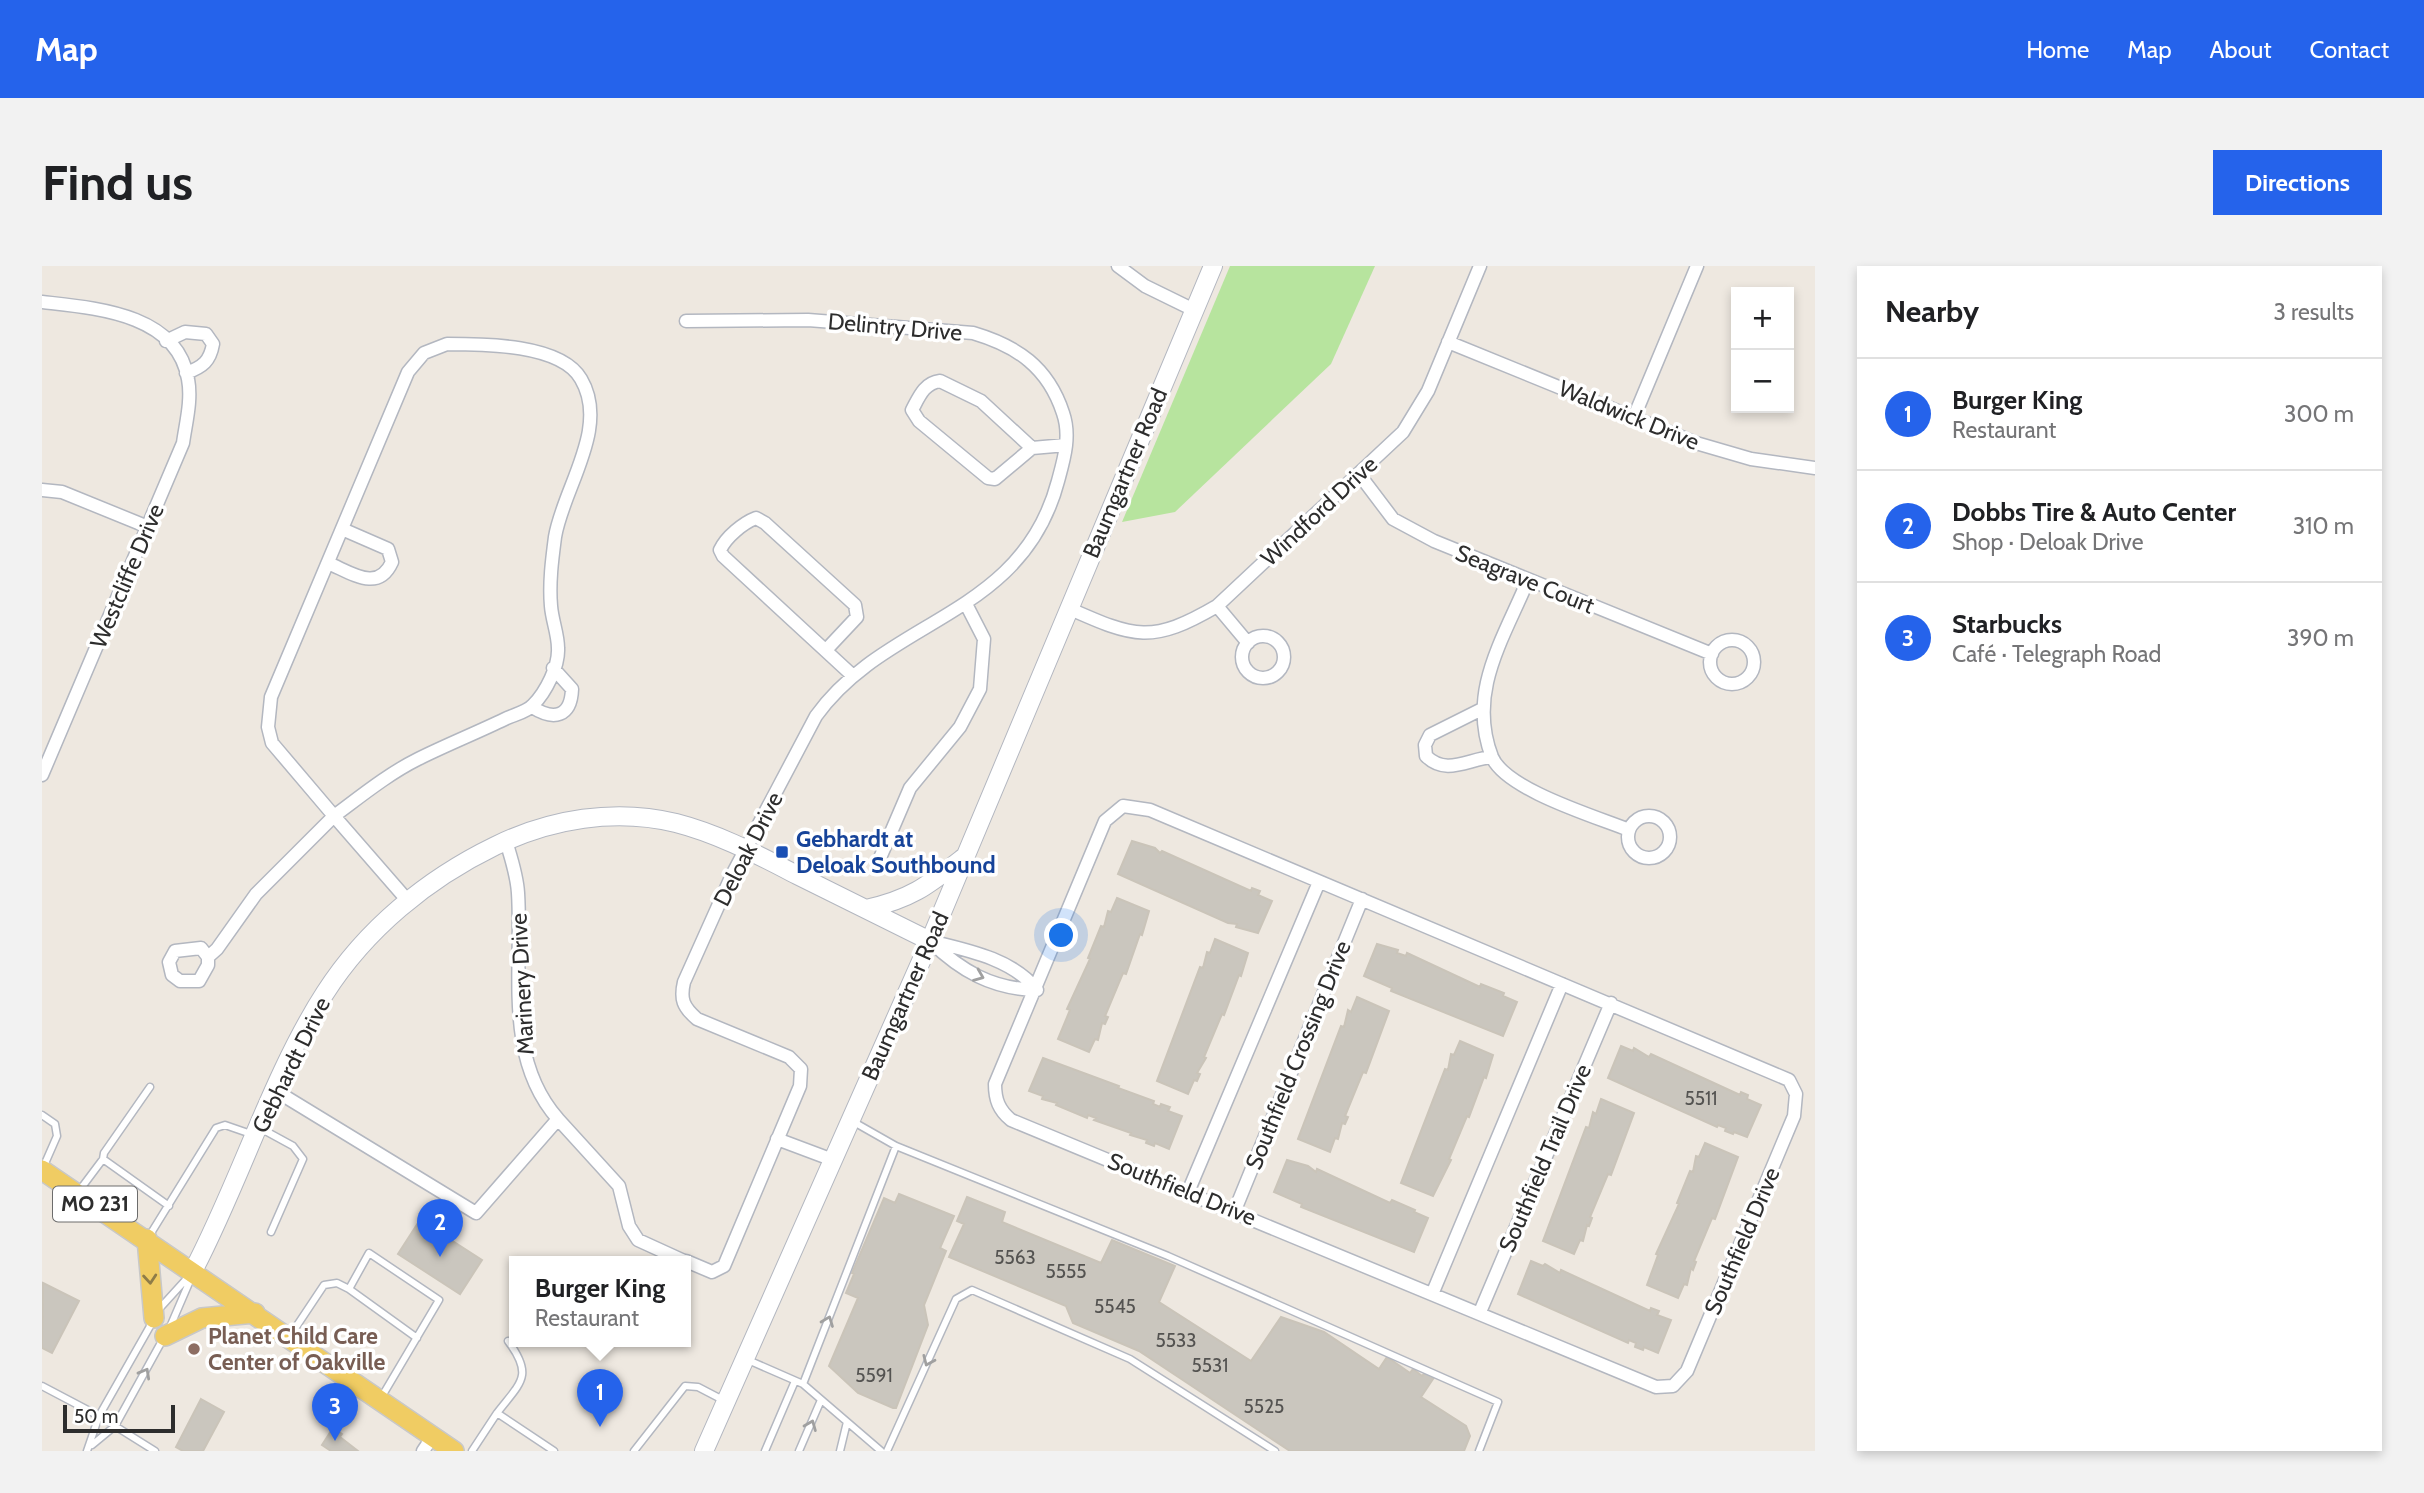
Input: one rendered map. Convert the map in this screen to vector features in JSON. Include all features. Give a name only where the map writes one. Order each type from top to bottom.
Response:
[{"type":"main road","name":"Baumgartner Road","points":[[704,1451],[728,1403],[930,941],[1213,266]]},
{"type":"main road","name":"Gebhardt Drive","points":[[193,1271],[276,1091],[325,993],[363,944],[408,901],[436,879],[506,841],[561,822],[587,818],[643,817],[698,829],[746,849],[930,941]]},
{"type":"main road","points":[[866,909],[894,903],[919,892],[965,857]]},
{"type":"main road","name":"MO 231","points":[[42,1170],[380,1400],[428,1444],[454,1451]]},
{"type":"main road","points":[[147,1239],[154,1318]]},
{"type":"main road","points":[[165,1336],[202,1318],[254,1313]]},
{"type":"street","points":[[1118,266],[1145,286],[1194,310]]},
{"type":"street","name":"Windford Drive","points":[[1068,608],[1128,633],[1148,634],[1186,624],[1217,606],[1403,432],[1428,391],[1480,266]]},
{"type":"street","points":[[1634,417],[1697,266]]},
{"type":"street","name":"Westcliffe Drive","points":[[42,302],[90,308],[133,318],[153,328],[176,352],[186,373],[190,402],[183,443],[42,775]]},
{"type":"street","name":"Delintry Drive","points":[[686,321],[808,320],[973,332],[997,340],[1024,354],[1046,376],[1065,417]]},
{"type":"street","points":[[166,341],[185,332],[206,334],[213,344],[210,359],[199,369],[186,373]]},
{"type":"street","name":"Waldwick Drive","points":[[1448,342],[1696,443],[1751,459],[1815,468]]},
{"type":"street","points":[[208,957],[217,949],[256,894],[334,816],[402,767],[533,707],[550,680],[558,648],[551,606],[551,566],[558,518],[583,451],[590,421],[586,390],[580,377],[567,363],[521,349],[485,344],[447,344],[424,353],[408,372],[274,689],[268,727],[272,743],[334,816],[408,901]]},
{"type":"street","points":[[1032,448],[981,401],[940,380],[923,390],[912,410],[914,416],[988,478],[995,479],[1032,448],[1066,445]]},
{"type":"street","name":"Deloak Drive","points":[[691,1263],[712,1272],[724,1266],[800,1086],[801,1069],[789,1057],[697,1018],[686,1009],[681,997],[684,982],[746,849],[816,716],[832,694],[852,675],[966,604],[1020,560],[1055,496],[1066,445],[1065,417]]},
{"type":"street","name":"Seagrave Court","points":[[1359,474],[1393,519],[1434,541],[1712,654]]},
{"type":"street","points":[[42,490],[62,492],[148,527]]},
{"type":"street","points":[[826,650],[857,617],[855,605],[765,523],[756,518],[749,520],[723,544],[720,550],[723,556],[852,675]]},
{"type":"street","points":[[328,563],[366,579],[378,579],[387,572],[392,562],[388,549],[342,528]]},
{"type":"street","points":[[1528,580],[1488,674],[1482,709],[1492,757],[1495,763],[1513,778],[1549,797],[1629,830]]},
{"type":"street","points":[[880,858],[910,788],[960,727],[980,689],[984,639],[966,604]]},
{"type":"street","points":[[1217,606],[1248,643]]},
{"type":"street","points":[[533,707],[551,717],[560,716],[568,710],[572,689],[553,668]]},
{"type":"street","points":[[1482,709],[1430,734],[1425,745],[1426,757],[1433,764],[1448,768],[1492,757]]},
{"type":"street","name":"Southfield Drive","points":[[1123,806],[1150,810],[1319,882],[1789,1080],[1796,1094],[1794,1116],[1687,1371],[1673,1386],[1656,1387],[1003,1114],[995,1095],[995,1084],[1037,990],[1105,821],[1123,806]]},
{"type":"street","name":"Marinery Drive","points":[[506,841],[518,890],[520,1030],[525,1062],[533,1084],[558,1119]]},
{"type":"street","name":"Southfield Crossing Drive","points":[[1188,1192],[1319,882]]},
{"type":"street","name":"Southfield Crossing Drive","points":[[1235,1210],[1362,899]]},
{"type":"street","points":[[930,941],[958,967],[1008,988],[1037,990]]},
{"type":"street","points":[[930,941],[965,950],[1024,974],[1037,990]]},
{"type":"street","points":[[1433,1293],[1562,984]]},
{"type":"street","name":"Southfield Trail Drive","points":[[1480,1312],[1611,1003]]},
{"type":"street","points":[[276,1091],[475,1213],[558,1119]]},
{"type":"street","name":"Deloak Drive","points":[[558,1119],[619,1186],[633,1233],[638,1240],[674,1256]]},
{"type":"street","points":[[777,1139],[833,1160]]},
{"type":"lane","points":[[78,1193],[150,1087]]},
{"type":"lane","points":[[42,1115],[55,1124],[57,1136],[42,1170]]},
{"type":"lane","points":[[850,1121],[896,1146],[1168,1256],[1498,1402],[1479,1451]]},
{"type":"lane","points":[[147,1239],[220,1125],[258,1132],[293,1146],[303,1159],[271,1232]]},
{"type":"lane","points":[[803,1384],[896,1146]]},
{"type":"lane","points":[[103,1159],[169,1206]]},
{"type":"lane","points":[[349,1289],[369,1253],[439,1300],[380,1400]]},
{"type":"lane","points":[[89,1448],[99,1416],[165,1299],[193,1271]]},
{"type":"lane","points":[[89,1448],[116,1426],[181,1308],[193,1271]]},
{"type":"lane","points":[[289,1337],[324,1285],[337,1283],[417,1338]]},
{"type":"lane","points":[[887,1451],[956,1299],[972,1290],[1128,1357],[1275,1451]]},
{"type":"lane","points":[[471,1451],[521,1382],[523,1361],[512,1347]]},
{"type":"lane","points":[[747,1359],[803,1384],[881,1451]]},
{"type":"lane","points":[[765,1451],[795,1381]]},
{"type":"lane","points":[[42,1386],[99,1416],[155,1451]]},
{"type":"lane","points":[[634,1451],[685,1386],[698,1387],[728,1403]]},
{"type":"lane","points":[[799,1451],[821,1400]]},
{"type":"lane","points":[[497,1413],[554,1451]]},
{"type":"lane","points":[[840,1451],[847,1422]]},
{"type":"green space","points":[[1230,266],[1375,266],[1331,364],[1175,512],[1122,522]]},
{"type":"building","points":[[1132,841],[1155,848],[1160,853],[1162,851],[1251,891],[1252,888],[1260,891],[1258,895],[1272,901],[1258,933],[1236,927],[1237,924],[1228,923],[1118,874]]},
{"type":"building","points":[[1117,898],[1149,911],[1126,974],[1123,973],[1105,1016],[1108,1017],[1105,1024],[1102,1023],[1098,1040],[1095,1039],[1089,1052],[1058,1039],[1070,1010],[1067,1009],[1090,959],[1088,958],[1101,926],[1104,927],[1108,911],[1111,912]]},
{"type":"building","points":[[1215,939],[1248,953],[1241,976],[1239,975],[1204,1057],[1206,1058],[1197,1073],[1200,1074],[1188,1094],[1157,1081],[1200,967],[1203,968],[1207,952],[1210,953]]},
{"type":"building","points":[[1377,944],[1398,950],[1397,953],[1406,956],[1407,953],[1480,987],[1481,984],[1504,993],[1503,996],[1517,1002],[1503,1036],[1391,991],[1392,988],[1364,976]]},
{"type":"building","points":[[1357,997],[1389,1011],[1366,1073],[1363,1072],[1345,1116],[1348,1117],[1345,1124],[1342,1123],[1338,1139],[1335,1138],[1330,1152],[1298,1139],[1341,1026],[1344,1027],[1348,1010],[1351,1012]]},
{"type":"building","points":[[1460,1041],[1493,1055],[1486,1078],[1484,1077],[1449,1159],[1451,1160],[1433,1196],[1401,1183],[1445,1069],[1448,1070],[1451,1054],[1454,1055]]},
{"type":"building","points":[[1621,1046],[1633,1051],[1634,1048],[1649,1057],[1651,1054],[1740,1095],[1741,1092],[1748,1095],[1747,1099],[1761,1105],[1747,1137],[1725,1131],[1726,1128],[1717,1127],[1608,1078]]},
{"type":"building","points":[[1043,1058],[1119,1086],[1118,1088],[1154,1101],[1153,1104],[1160,1107],[1161,1104],[1170,1107],[1168,1111],[1182,1116],[1169,1149],[1155,1143],[1154,1146],[1146,1143],[1147,1140],[1094,1120],[1096,1118],[1088,1115],[1087,1118],[1029,1091]]},
{"type":"building","points":[[1601,1099],[1634,1113],[1611,1175],[1608,1174],[1590,1217],[1592,1218],[1589,1226],[1587,1225],[1583,1241],[1580,1240],[1574,1254],[1543,1241],[1586,1127],[1589,1128],[1593,1112],[1596,1114]]},
{"type":"building","points":[[1705,1143],[1738,1157],[1715,1219],[1712,1218],[1694,1261],[1693,1270],[1691,1268],[1687,1285],[1684,1284],[1678,1298],[1647,1285],[1658,1255],[1656,1254],[1679,1204],[1677,1203],[1690,1171],[1693,1172],[1696,1156],[1699,1157]]},
{"type":"building","points":[[1287,1160],[1308,1166],[1316,1172],[1317,1169],[1428,1218],[1414,1252],[1301,1207],[1302,1204],[1274,1192]]},
{"type":"building","points":[[899,1194],[954,1216],[940,1248],[946,1251],[924,1305],[928,1325],[896,1408],[893,1408],[858,1393],[829,1366],[858,1298],[846,1293],[854,1274],[852,1273],[884,1198],[895,1203]]},
{"type":"building","points":[[967,1197],[1005,1212],[1002,1222],[1101,1263],[1112,1240],[1175,1266],[1159,1302],[1251,1361],[1281,1317],[1324,1332],[1379,1369],[1387,1357],[1410,1373],[1413,1369],[1422,1376],[1426,1372],[1435,1376],[1421,1397],[1466,1426],[1470,1436],[1464,1451],[1290,1451],[1139,1351],[1073,1323],[1066,1306],[949,1257],[964,1224],[957,1221]]},
{"type":"building","points":[[420,1220],[482,1260],[460,1294],[398,1254]]},
{"type":"building","points":[[1531,1261],[1543,1266],[1545,1264],[1560,1273],[1561,1270],[1650,1311],[1651,1308],[1659,1311],[1657,1315],[1671,1320],[1658,1353],[1644,1347],[1643,1350],[1635,1347],[1636,1343],[1629,1340],[1628,1343],[1518,1294]]},
{"type":"building","points":[[43,1283],[79,1301],[52,1353],[42,1348]]},
{"type":"building","points":[[201,1399],[224,1412],[203,1451],[183,1451],[176,1447]]},
{"type":"building","points":[[333,1428],[358,1451],[331,1451],[322,1445]]},
{"type":"place","name":"Gebhardt at Deloak Southbound","points":[[782,852]]},
{"type":"place","name":"Dobbs Tire & Auto Center","points":[[440,1257]]},
{"type":"place","name":"Planet Child Care Center of Oakville","points":[[194,1349]]},
{"type":"place","name":"Burger King","points":[[600,1427]]},
{"type":"place","name":"Starbucks","points":[[335,1441]]}]
